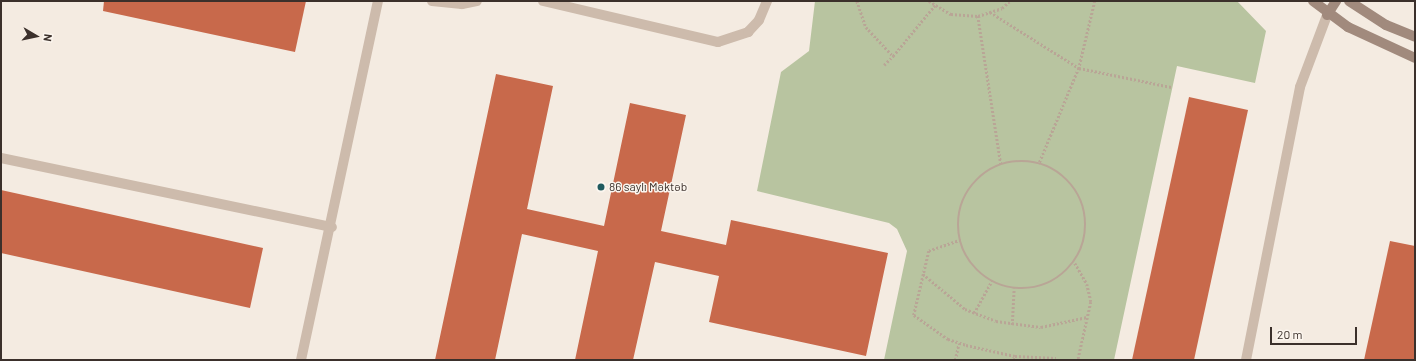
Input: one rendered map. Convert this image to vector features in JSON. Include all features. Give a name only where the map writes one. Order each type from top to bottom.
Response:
[{"type":"main road","points":[[1313,1],[1327,15],[1371,40],[1415,58]]},
{"type":"main road","points":[[1327,15],[1336,1]]},
{"type":"main road","points":[[1349,1],[1386,25],[1415,37]]},
{"type":"street","points":[[301,360],[332,227],[378,1]]},
{"type":"street","points":[[432,1],[462,4],[477,1]]},
{"type":"street","points":[[543,1],[560,3],[718,42],[748,32],[759,20],[767,1]]},
{"type":"street","points":[[1246,360],[1300,87],[1327,15]]},
{"type":"street","points":[[1,158],[332,227]]},
{"type":"path","points":[[857,1],[866,27],[892,56]]},
{"type":"path","points":[[929,1],[952,14],[978,16],[990,12],[1010,1]]},
{"type":"path","points":[[1039,164],[1079,68],[1095,1]]},
{"type":"path","points":[[884,65],[935,5]]},
{"type":"path","points":[[990,12],[1079,68],[1171,87]]},
{"type":"path","points":[[978,16],[1001,164]]},
{"type":"path","points":[[1028,161],[1039,164],[1053,168],[1074,186],[1085,211],[1085,238],[1075,263],[1055,281],[1029,289],[1014,288],[992,281],[980,274],[963,252],[957,226],[962,200],[978,178],[1001,164],[1028,161]]},
{"type":"path","points":[[960,240],[929,252],[914,315],[959,343],[1015,356],[1056,358]]},
{"type":"path","points":[[1075,263],[1087,284],[1091,302],[1078,360]]},
{"type":"path","points":[[923,274],[974,313],[1012,325],[1041,327],[1087,317]]},
{"type":"path","points":[[974,313],[992,281]]},
{"type":"path","points":[[1012,325],[1014,288]]},
{"type":"path","points":[[955,360],[959,343]]},
{"type":"path","points":[[1014,360],[1015,356]]},
{"type":"green space","points":[[815,1],[1237,1],[1266,31],[1255,83],[1177,66],[1114,360],[884,360],[907,251],[897,229],[889,223],[757,191],[781,72],[809,51]]},
{"type":"building","points":[[104,1],[306,1],[295,52],[103,11]]},
{"type":"building","points":[[496,74],[553,86],[527,209],[604,226],[630,103],[686,115],[661,231],[726,245],[731,220],[888,253],[866,356],[709,322],[719,276],[655,262],[633,360],[575,360],[598,251],[522,234],[495,360],[435,360]]},
{"type":"building","points":[[1189,97],[1248,110],[1194,360],[1132,360]]},
{"type":"building","points":[[1,190],[263,248],[250,308],[1,253]]},
{"type":"building","points":[[1390,241],[1415,246],[1415,360],[1364,360]]},
{"type":"place","name":"86 saylı Məktəb","points":[[601,187]]}]
